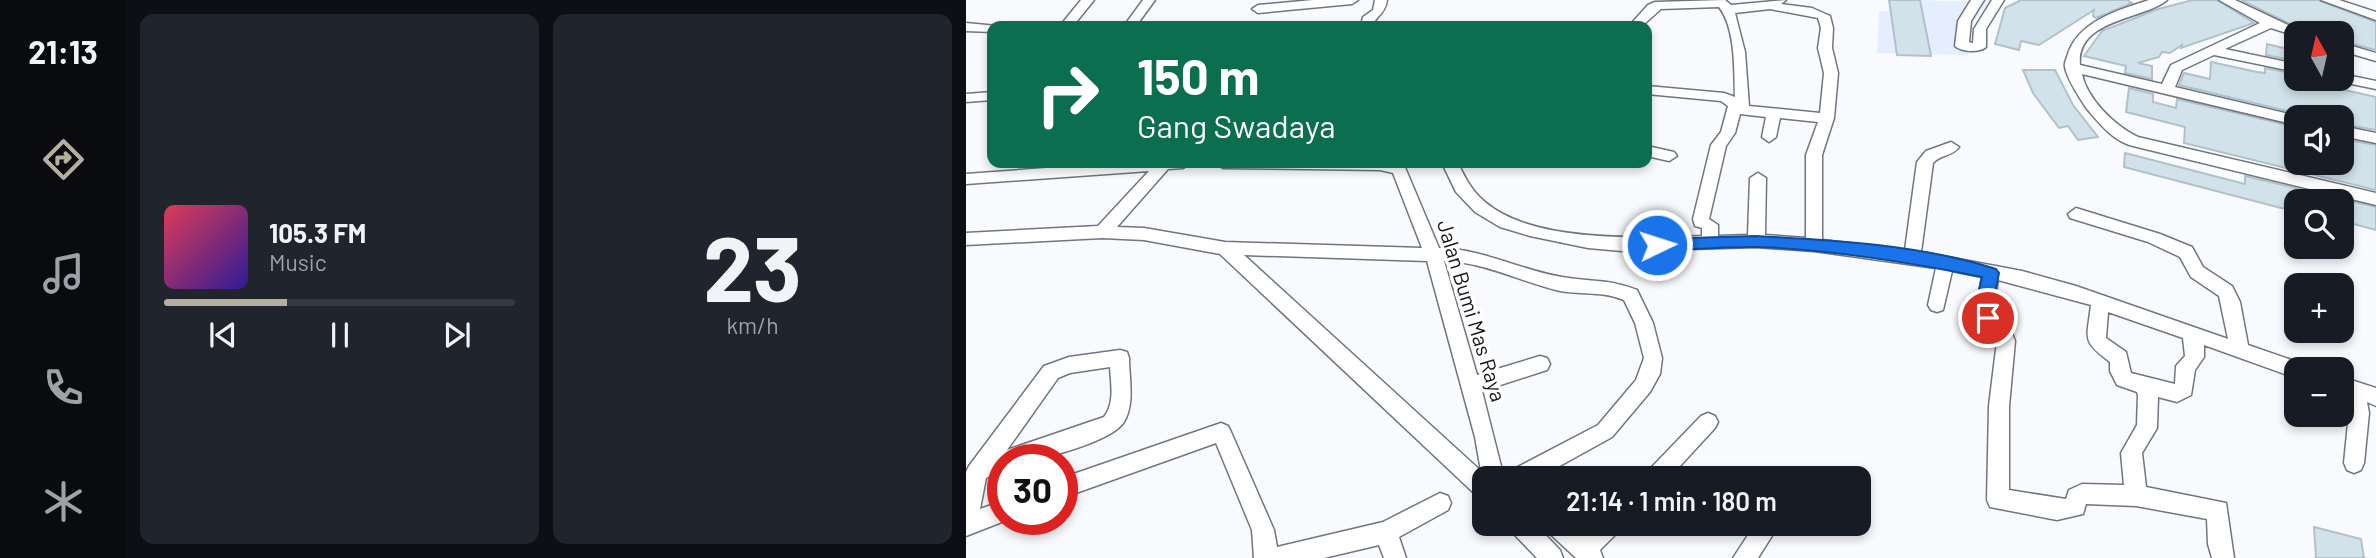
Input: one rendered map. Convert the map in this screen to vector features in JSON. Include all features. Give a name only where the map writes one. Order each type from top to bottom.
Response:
[{"type":"street","points":[[1070,21],[1088,0]]},
{"type":"street","points":[[1134,21],[1149,0]]},
{"type":"street","points":[[1256,4],[1352,0]]},
{"type":"street","points":[[1368,21],[1379,10],[1381,0]]},
{"type":"street","points":[[1978,0],[1968,10],[1962,26],[1962,46],[1965,48],[1979,47],[1980,29],[1996,0]]},
{"type":"street","points":[[2161,0],[2128,10],[2085,34],[2077,44],[2071,67],[2077,85],[2110,127],[2133,141],[2376,199]]},
{"type":"street","points":[[2225,0],[2284,28]]},
{"type":"street","points":[[2327,0],[2376,16]]},
{"type":"street","points":[[1639,21],[1655,3],[1716,2],[1730,9],[1737,49],[1739,110],[1719,145],[1701,219],[1701,222],[1710,225],[1710,242]]},
{"type":"street","points":[[1730,9],[1775,2],[1824,16],[1827,28],[1825,48],[1831,73],[1827,118],[1814,155],[1814,245]]},
{"type":"street","points":[[2166,91],[2176,68],[2192,58],[2214,51],[2270,23]]},
{"type":"street","points":[[966,27],[987,28]]},
{"type":"street","points":[[2214,51],[2284,66]]},
{"type":"street","points":[[2354,51],[2376,57]]},
{"type":"street","points":[[2071,67],[2284,117]]},
{"type":"street","points":[[2354,80],[2376,85]]},
{"type":"street","points":[[1652,90],[1724,97],[1733,102],[1739,110],[1827,118]]},
{"type":"street","points":[[966,98],[987,96]]},
{"type":"street","points":[[1769,137],[1774,113]]},
{"type":"street","points":[[2354,133],[2376,138]]},
{"type":"street","points":[[1912,257],[1925,162],[1931,155],[1951,147]]},
{"type":"street","points":[[1652,152],[1669,156]]},
{"type":"street","points":[[966,179],[1087,168]]},
{"type":"street","points":[[1102,232],[1160,168]]},
{"type":"street","name":"Jalan Bumi Mas Raya","points":[[1397,168],[1434,257],[1491,466]]},
{"type":"street","points":[[1452,168],[1458,182],[1481,208],[1506,223],[1567,238],[1622,245],[1710,242],[1814,245],[1912,257],[2022,278],[2100,301],[2284,366]]},
{"type":"street","points":[[1756,242],[1758,178]]},
{"type":"street","points":[[2076,214],[2164,241],[2186,252],[2197,271],[2227,291],[2240,351]]},
{"type":"street","points":[[966,239],[1102,232],[1144,234],[1225,248],[1473,257],[1561,284],[1614,288],[1631,295],[1644,323],[1653,358],[1650,374],[1621,414],[1594,440],[1541,466]]},
{"type":"street","points":[[1225,248],[1479,466]]},
{"type":"street","points":[[1937,305],[1945,265]]},
{"type":"street","points":[[1991,273],[1984,313],[2002,330],[2006,341],[1999,406],[1998,500],[2017,499],[2055,510],[2075,507],[2077,498],[2082,494],[2136,496],[2218,510],[2219,544],[2223,558]]},
{"type":"street","points":[[2100,301],[2096,341],[2119,358],[2124,379],[2177,393],[2184,389],[2186,366],[2192,363],[2196,356],[2192,334]]},
{"type":"street","points":[[966,525],[976,473],[1051,372],[1069,365],[1120,358],[1121,401],[1116,419],[1109,426],[982,467]]},
{"type":"street","points":[[1470,386],[1540,364]]},
{"type":"street","points":[[2136,496],[2130,462],[2133,442],[2147,428],[2150,419],[2148,395],[2144,386]]},
{"type":"street","points":[[2354,389],[2376,397]]},
{"type":"street","points":[[2354,403],[2358,413],[2354,463]]},
{"type":"street","points":[[1666,466],[1708,422]]},
{"type":"street","points":[[1078,482],[1221,432],[1263,530],[1265,558]]},
{"type":"street","points":[[1277,558],[1386,532],[1440,503]]},
{"type":"street","points":[[966,525],[987,517]]},
{"type":"street","points":[[1386,532],[1395,558]]},
{"type":"street","points":[[1531,536],[1552,558]]},
{"type":"street","points":[[1569,536],[1588,554],[1601,536]]},
{"type":"street","points":[[1744,558],[1760,536]]},
{"type":"shaded area","points":[[1919,0],[1988,2],[1969,28],[1968,55],[1877,53],[1879,12],[1921,7]]},
{"type":"building","points":[[1889,0],[1920,0],[1931,56],[1897,55]]},
{"type":"building","points":[[2021,0],[2127,0],[2132,3],[2096,18],[2093,16],[2094,10],[2039,45],[2021,41],[2019,50],[1995,44],[2005,8]]},
{"type":"building","points":[[2193,0],[2217,0],[2254,23],[2181,48],[2182,45],[2170,53],[2162,52],[2159,57],[2138,63],[2152,66],[2152,79],[2125,73],[2126,66],[2084,56],[2102,31],[2158,9]]},
{"type":"building","points":[[2241,0],[2318,0],[2376,22],[2376,50],[2354,44],[2354,21],[2284,21]]},
{"type":"building","points":[[2267,44],[2284,48],[2284,59],[2266,55]]},
{"type":"building","points":[[2211,62],[2257,72],[2265,73],[2265,68],[2284,72],[2284,91],[2349,91],[2376,97],[2376,130],[2354,126],[2354,105],[2284,105],[2284,110],[2179,85],[2184,73],[2210,79]]},
{"type":"building","points":[[2023,70],[2055,70],[2073,105],[2098,137],[2078,140],[2068,126],[2059,128],[2033,93]]},
{"type":"building","points":[[2129,88],[2153,94],[2153,102],[2176,108],[2177,99],[2284,124],[2284,167],[2184,143],[2185,127],[2126,112]]},
{"type":"building","points":[[2354,141],[2376,145],[2376,190],[2315,175],[2354,175]]},
{"type":"building","points":[[2125,153],[2245,184],[2245,176],[2300,189],[2284,189],[2284,208],[2124,167]]},
{"type":"building","points":[[2354,202],[2376,207],[2376,230],[2354,224]]},
{"type":"building","points":[[2314,527],[2361,539],[2364,558],[2316,558]]},
{"type":"route","points":[[1657,245],[1701,242],[1814,245],[1912,257],[1991,273],[1984,308],[1988,318]]}]
